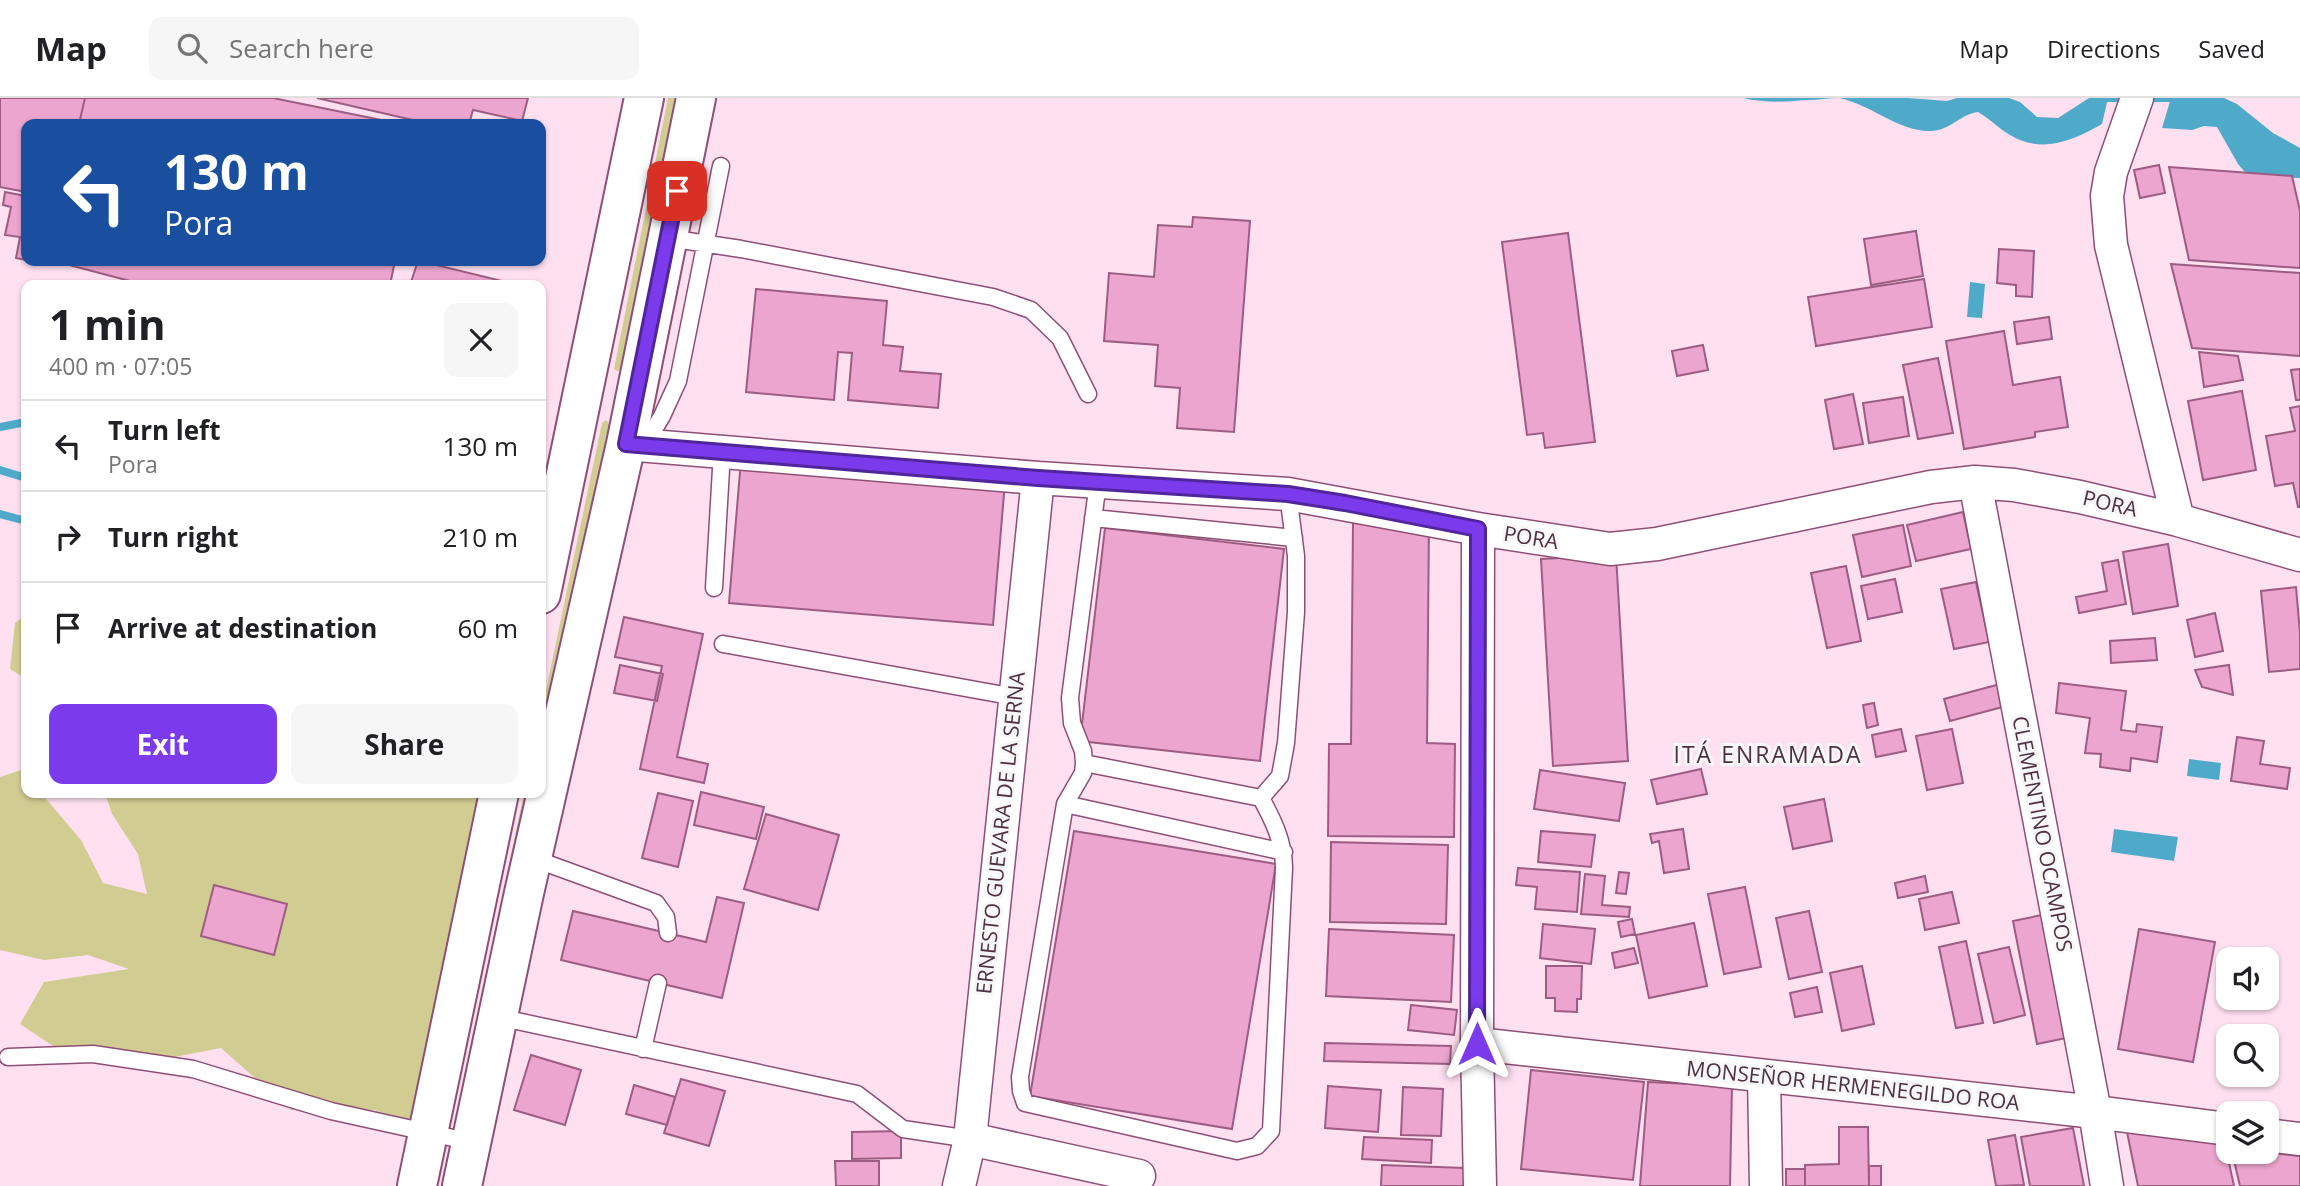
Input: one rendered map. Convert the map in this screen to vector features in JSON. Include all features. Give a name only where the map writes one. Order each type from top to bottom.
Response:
[{"type":"main road","points":[[546,570],[644,98]]},
{"type":"main road","points":[[462,1186],[532,858],[635,433],[668,238],[696,98]]},
{"type":"main road","points":[[581,400],[635,433]]},
{"type":"main road","points":[[417,1186],[498,798]]},
{"type":"street","points":[[2137,98],[2111,172],[2107,196],[2111,245],[2178,520]]},
{"type":"street","name":"PORA","points":[[635,433],[722,452],[1038,478],[1288,494],[1610,550],[1657,544],[1931,487],[1975,482],[2014,485],[2080,497],[2178,520],[2300,555]]},
{"type":"street","name":"ERNESTO GUEVARA DE LA SERNA","points":[[959,1186],[970,1139],[1038,478]]},
{"type":"street","name":"CLEMENTINO OCAMPOS","points":[[1975,482],[2107,1186]]},
{"type":"street","points":[[1478,529],[1477,1044],[1480,1186]]},
{"type":"street","name":"MONSEÑOR HERMENEGILDO ROA","points":[[1477,1044],[2216,1127]]},
{"type":"street","points":[[1763,1076],[1766,1186]]},
{"type":"street","points":[[2279,1137],[2300,1139]]},
{"type":"street","points":[[970,1139],[1139,1176]]},
{"type":"lane","points":[[635,433],[662,416],[678,381],[721,166]]},
{"type":"lane","points":[[668,238],[993,297],[1031,310],[1060,338],[1087,394]]},
{"type":"lane","points":[[713,588],[722,452]]},
{"type":"lane","points":[[1098,482],[1070,698],[1072,723],[1083,751],[1083,773],[1065,804],[1020,1077],[1025,1103],[1237,1151],[1257,1146],[1271,1131],[1284,852],[1261,798]]},
{"type":"lane","points":[[1261,798],[1280,776],[1286,743],[1296,612],[1294,538],[1288,494]]},
{"type":"lane","points":[[1093,518],[1294,538]]},
{"type":"lane","points":[[723,644],[1015,697]]},
{"type":"lane","points":[[1084,763],[1261,798]]},
{"type":"lane","points":[[1065,804],[1284,852]]},
{"type":"lane","points":[[532,858],[656,903],[666,917],[668,933]]},
{"type":"lane","points":[[643,1049],[658,983]]},
{"type":"lane","points":[[498,1017],[857,1094],[903,1129],[970,1139]]},
{"type":"lane","points":[[8,1057],[93,1054],[193,1069],[331,1111],[471,1142]]},
{"type":"shaded area","points":[[668,98],[676,98],[621,370],[617,371],[614,369]]},
{"type":"shaded area","points":[[606,420],[609,424],[546,727],[546,690],[602,423]]},
{"type":"shaded area","points":[[21,618],[21,676],[10,669],[15,623]]},
{"type":"shaded area","points":[[21,770],[21,798],[45,798],[81,840],[103,883],[147,894],[138,854],[112,814],[107,798],[501,798],[416,1114],[406,1120],[374,1110],[291,1110],[221,1048],[134,1065],[59,1050],[20,1024],[44,982],[129,969],[88,955],[44,960],[0,950],[0,777]]},
{"type":"shaded area","points":[[523,798],[531,798],[463,1107],[459,1103]]},
{"type":"water","points":[[1743,98],[1839,98],[1775,102]]},
{"type":"water","points":[[1839,98],[1947,101],[1957,98],[2009,98],[2020,102],[2037,117],[2058,118],[2089,98],[2108,98],[2102,124],[2068,140],[2033,144],[2006,132],[1978,112],[1943,129],[1918,130]]},
{"type":"water","points":[[2171,98],[2224,98],[2237,104],[2273,133],[2300,148],[2300,178],[2249,177],[2238,164],[2217,127],[2204,126],[2192,130],[2162,128]]},
{"type":"water","points":[[1970,282],[1985,284],[1982,318],[1967,317]]},
{"type":"water","points":[[2189,759],[2221,763],[2219,780],[2187,776]]},
{"type":"water","points":[[2114,829],[2178,837],[2174,861],[2111,852]]},
{"type":"building","points":[[0,98],[85,98],[80,119],[21,119],[21,191],[0,187]]},
{"type":"building","points":[[85,98],[273,98],[376,119],[80,119]]},
{"type":"building","points":[[317,98],[528,98],[523,119],[473,110],[470,119],[408,119]]},
{"type":"building","points":[[2159,165],[2165,193],[2140,198],[2134,170]]},
{"type":"building","points":[[2169,167],[2292,176],[2300,211],[2300,268],[2189,260]]},
{"type":"building","points":[[5,192],[21,195],[21,259],[16,258],[20,237],[5,235],[11,207],[3,205]]},
{"type":"building","points":[[1193,217],[1250,221],[1234,432],[1177,428],[1180,388],[1155,386],[1158,345],[1104,341],[1109,273],[1154,277],[1158,225],[1192,227]]},
{"type":"building","points":[[1916,231],[1923,276],[1871,285],[1864,239]]},
{"type":"building","points":[[1568,233],[1595,442],[1545,448],[1543,433],[1527,435],[1502,242]]},
{"type":"building","points":[[1999,249],[2034,251],[2032,297],[2016,296],[2016,285],[1997,283]]},
{"type":"building","points":[[2171,264],[2300,273],[2300,356],[2192,348]]},
{"type":"building","points":[[73,266],[394,266],[391,280],[126,280]]},
{"type":"building","points":[[416,266],[440,266],[498,280],[412,280]]},
{"type":"building","points":[[1924,279],[1932,327],[1816,346],[1808,297]]},
{"type":"building","points":[[756,289],[887,301],[883,345],[903,347],[900,371],[941,374],[938,408],[848,400],[852,353],[838,352],[834,400],[746,392]]},
{"type":"building","points":[[2049,317],[2052,339],[2017,344],[2014,322]]},
{"type":"building","points":[[2004,331],[2013,385],[2060,377],[2068,427],[2035,432],[2035,437],[1964,449],[1946,341]]},
{"type":"building","points":[[1703,345],[1708,370],[1677,376],[1672,351]]},
{"type":"building","points":[[2199,352],[2238,356],[2243,380],[2204,387]]},
{"type":"building","points":[[1938,358],[1953,433],[1918,439],[1903,365]]},
{"type":"building","points":[[2300,369],[2300,400],[2296,400],[2291,370]]},
{"type":"building","points":[[2242,391],[2256,470],[2203,480],[2188,401]]},
{"type":"building","points":[[1853,394],[1863,444],[1834,449],[1825,400]]},
{"type":"building","points":[[1903,397],[1909,436],[1869,443],[1863,403]]},
{"type":"building","points":[[2300,406],[2298,507],[2293,483],[2275,486],[2266,436],[2295,431],[2290,408]]},
{"type":"building","points":[[741,460],[1005,482],[993,625],[729,603]]},
{"type":"building","points":[[1963,512],[1971,549],[1916,561],[1907,525]]},
{"type":"building","points":[[1353,521],[1429,521],[1427,743],[1455,744],[1454,837],[1328,836],[1329,744],[1351,744]]},
{"type":"building","points":[[1903,525],[1911,566],[1862,577],[1853,535]]},
{"type":"building","points":[[1105,528],[1284,549],[1260,761],[1080,741]]},
{"type":"building","points":[[2168,544],[2178,606],[2133,614],[2123,552]]},
{"type":"building","points":[[1616,555],[1628,761],[1553,766],[1541,559]]},
{"type":"building","points":[[2118,560],[2126,604],[2079,613],[2076,597],[2107,591],[2102,563]]},
{"type":"building","points":[[1846,566],[1861,641],[1827,648],[1811,573]]},
{"type":"building","points":[[1895,579],[1902,612],[1868,619],[1861,586]]},
{"type":"building","points":[[1976,582],[1989,642],[1954,649],[1941,589]]},
{"type":"building","points":[[2296,587],[2300,669],[2269,672],[2261,591]]},
{"type":"building","points":[[2215,613],[2223,651],[2195,657],[2187,620]]},
{"type":"building","points":[[624,617],[703,634],[677,757],[708,764],[704,783],[640,769],[662,666],[615,657]]},
{"type":"building","points":[[2155,638],[2157,660],[2111,663],[2110,641]]},
{"type":"building","points":[[620,665],[663,674],[657,701],[614,693]]},
{"type":"building","points":[[2229,665],[2233,695],[2202,687],[2195,670]]},
{"type":"building","points":[[2004,683],[2010,705],[1950,721],[1944,699]]},
{"type":"building","points":[[2059,683],[2126,691],[2121,730],[2136,732],[2137,724],[2162,727],[2157,762],[2131,758],[2130,771],[2100,767],[2101,754],[2085,753],[2090,718],[2056,713]]},
{"type":"building","points":[[1874,703],[1878,725],[1867,728],[1863,705]]},
{"type":"building","points":[[1901,729],[1906,751],[1876,757],[1872,735]]},
{"type":"building","points":[[1952,729],[1963,783],[1927,790],[1916,736]]},
{"type":"building","points":[[2237,737],[2264,741],[2260,764],[2290,768],[2287,789],[2231,781]]},
{"type":"building","points":[[1701,769],[1707,794],[1657,804],[1651,780]]},
{"type":"building","points":[[1540,770],[1625,783],[1619,821],[1534,809]]},
{"type":"building","points":[[701,792],[764,807],[756,839],[694,825]]},
{"type":"building","points":[[658,793],[693,801],[678,867],[642,858]]},
{"type":"building","points":[[1824,799],[1832,841],[1793,849],[1784,807]]},
{"type":"building","points":[[766,814],[839,835],[818,910],[744,889]]},
{"type":"building","points":[[1683,829],[1689,869],[1664,873],[1659,841],[1652,843],[1650,834]]},
{"type":"building","points":[[1074,831],[1276,864],[1232,1129],[1030,1096]]},
{"type":"building","points":[[1541,831],[1595,835],[1591,867],[1538,862]]},
{"type":"building","points":[[1331,842],[1448,845],[1446,924],[1330,922]]},
{"type":"building","points":[[1518,868],[1580,872],[1577,912],[1535,909],[1537,887],[1516,885]]},
{"type":"building","points":[[1619,872],[1629,873],[1626,894],[1616,893]]},
{"type":"building","points":[[1585,874],[1605,876],[1602,905],[1630,907],[1629,917],[1581,914]]},
{"type":"building","points":[[1925,876],[1928,892],[1898,898],[1895,883]]},
{"type":"building","points":[[214,885],[287,904],[274,955],[201,936]]},
{"type":"building","points":[[1745,887],[1761,967],[1724,974],[1708,894]]},
{"type":"building","points":[[1952,892],[1959,923],[1925,930],[1919,899]]},
{"type":"building","points":[[717,897],[744,903],[722,998],[561,960],[573,911],[706,942]]},
{"type":"building","points":[[1809,911],[1822,972],[1789,979],[1776,918]]},
{"type":"building","points":[[2047,914],[2071,1037],[2037,1044],[2013,921]]},
{"type":"building","points":[[1632,919],[1635,934],[1621,937],[1618,922]]},
{"type":"building","points":[[1694,923],[1707,986],[1649,998],[1636,935]]},
{"type":"building","points":[[1543,924],[1595,929],[1591,964],[1540,958]]},
{"type":"building","points":[[1329,929],[1454,935],[1451,1002],[1326,996]]},
{"type":"building","points":[[2139,929],[2215,942],[2193,1062],[2118,1049]]},
{"type":"building","points":[[1966,941],[1983,1023],[1956,1028],[1939,947]]},
{"type":"building","points":[[2009,947],[2025,1015],[1994,1023],[1978,954]]},
{"type":"building","points":[[1634,948],[1638,963],[1615,968],[1612,953]]},
{"type":"building","points":[[1546,966],[1582,966],[1581,999],[1577,999],[1577,1012],[1555,1011],[1555,998],[1546,998]]},
{"type":"building","points":[[1862,966],[1874,1024],[1842,1031],[1830,973]]},
{"type":"building","points":[[1817,987],[1822,1012],[1795,1017],[1790,993]]},
{"type":"building","points":[[1411,1005],[1457,1010],[1454,1035],[1408,1030]]},
{"type":"building","points":[[1325,1043],[1451,1046],[1450,1064],[1324,1061]]},
{"type":"building","points":[[531,1055],[581,1070],[565,1125],[514,1110]]},
{"type":"building","points":[[1531,1070],[1644,1082],[1633,1180],[1521,1169]]},
{"type":"building","points":[[681,1079],[725,1091],[709,1146],[664,1133]]},
{"type":"building","points":[[1648,1082],[1732,1086],[1730,1186],[1640,1186]]},
{"type":"building","points":[[634,1085],[675,1097],[667,1125],[626,1114]]},
{"type":"building","points":[[1328,1086],[1381,1090],[1378,1132],[1325,1128]]},
{"type":"building","points":[[1403,1087],[1443,1089],[1441,1136],[1401,1135]]},
{"type":"building","points":[[1839,1127],[1868,1127],[1869,1186],[1805,1186],[1805,1165],[1839,1164]]},
{"type":"building","points":[[2126,1127],[2216,1134],[2216,1164],[2229,1164],[2234,1186],[2138,1186]]},
{"type":"building","points":[[2073,1128],[2084,1186],[2030,1186],[2021,1137]]},
{"type":"building","points":[[901,1131],[901,1158],[852,1159],[852,1132]]},
{"type":"building","points":[[2015,1135],[2024,1185],[1996,1186],[1988,1140]]},
{"type":"building","points":[[1364,1137],[1432,1140],[1431,1163],[1362,1159]]},
{"type":"building","points":[[2279,1154],[2300,1156],[2300,1186],[2240,1186],[2235,1164],[2279,1164]]},
{"type":"building","points":[[835,1161],[879,1161],[879,1186],[836,1186]]},
{"type":"building","points":[[1382,1165],[1465,1168],[1464,1186],[1381,1186]]},
{"type":"building","points":[[1869,1166],[1881,1166],[1881,1186],[1869,1186]]},
{"type":"building","points":[[1786,1169],[1805,1169],[1805,1186],[1786,1186]]},
{"type":"waterway","points":[[2100,101],[2106,98],[2128,98]]},
{"type":"waterway","points":[[2144,98],[2190,98]]},
{"type":"waterway","points":[[0,427],[21,423]]},
{"type":"waterway","points":[[0,470],[21,476]]},
{"type":"waterway","points":[[0,514],[21,520]]},
{"type":"district","name":"ITÁ ENRAMADA","points":[[1768,755]]},
{"type":"route","points":[[677,191],[626,444],[1038,478],[1288,494],[1478,529],[1477,1044]]}]
